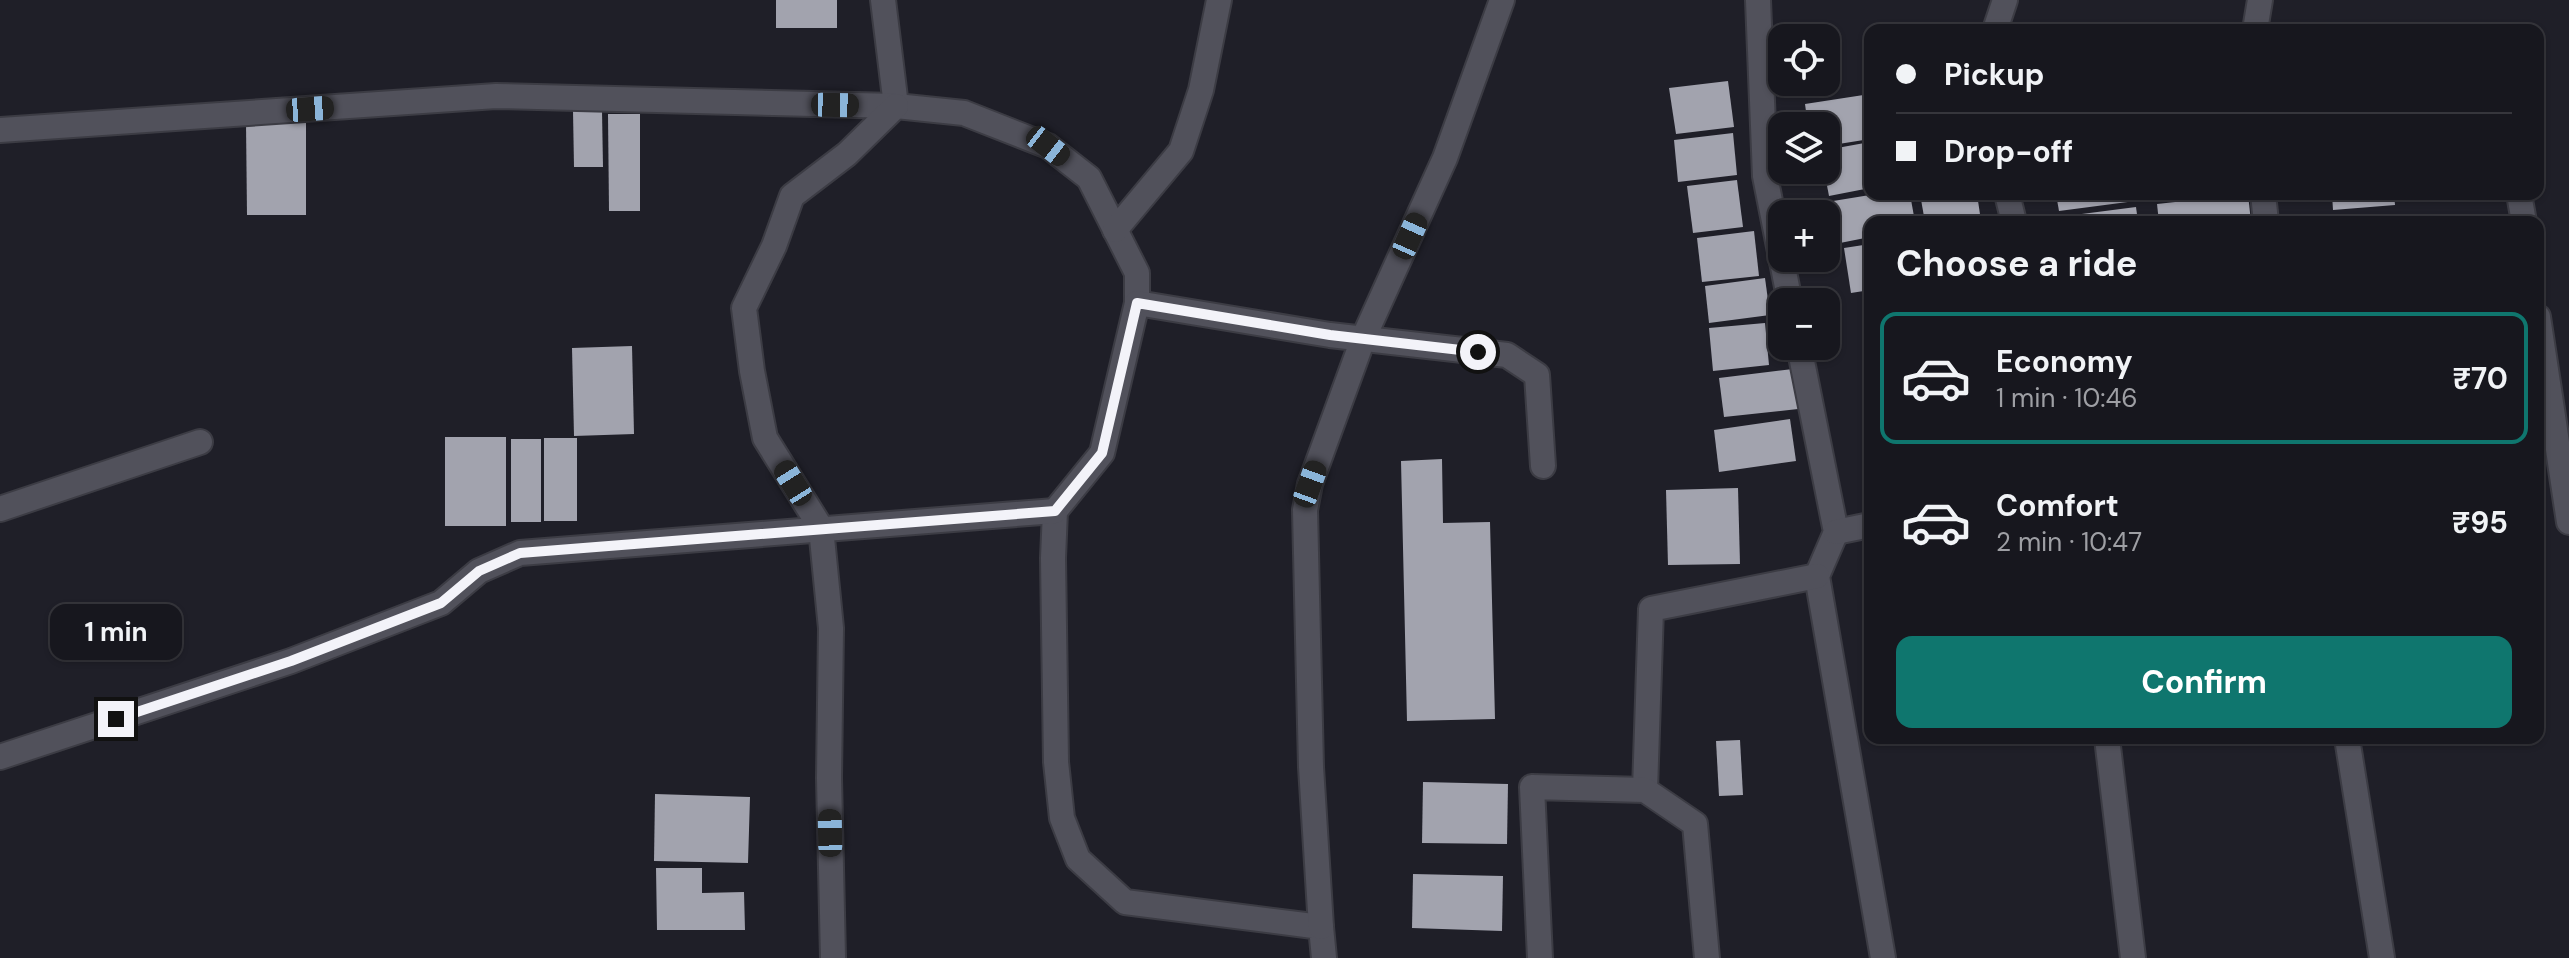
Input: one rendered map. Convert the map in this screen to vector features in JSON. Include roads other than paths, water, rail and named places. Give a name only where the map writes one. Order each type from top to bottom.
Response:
[{"type":"street","points":[[883,0],[896,106]]},
{"type":"street","points":[[1115,230],[1181,151],[1201,90],[1219,0]]},
{"type":"street","points":[[1324,958],[1311,767],[1305,510],[1310,484],[1363,339],[1445,158],[1502,0]]},
{"type":"street","points":[[1758,0],[1765,176],[1787,288]]},
{"type":"street","points":[[1997,24],[2005,0]]},
{"type":"street","points":[[2256,24],[2260,0]]},
{"type":"street","points":[[0,130],[496,96],[896,106],[964,113],[1048,146],[1089,178],[1137,273],[1137,303],[1102,453],[1055,511],[1056,762],[1062,818],[1078,859],[1125,902],[1321,927]]},
{"type":"street","points":[[833,958],[829,778],[831,628],[821,528],[765,438],[744,308],[774,246],[792,196],[847,154],[896,106]]},
{"type":"street","points":[[1137,303],[1363,339],[1507,355],[1537,375],[1543,466]]},
{"type":"street","points":[[2544,351],[2569,522]]},
{"type":"street","points":[[1802,360],[1836,532],[1817,576],[1883,958]]},
{"type":"street","points":[[0,509],[200,442]]},
{"type":"street","points":[[0,757],[291,661],[441,603],[479,571],[520,553],[1055,511]]},
{"type":"street","points":[[1836,532],[1864,526]]},
{"type":"street","points":[[1645,790],[1651,609],[1817,576]]},
{"type":"street","points":[[2108,744],[2133,958]]},
{"type":"street","points":[[2348,744],[2382,958]]},
{"type":"street","points":[[1540,958],[1532,787],[1645,790],[1695,824],[1707,958]]}]
